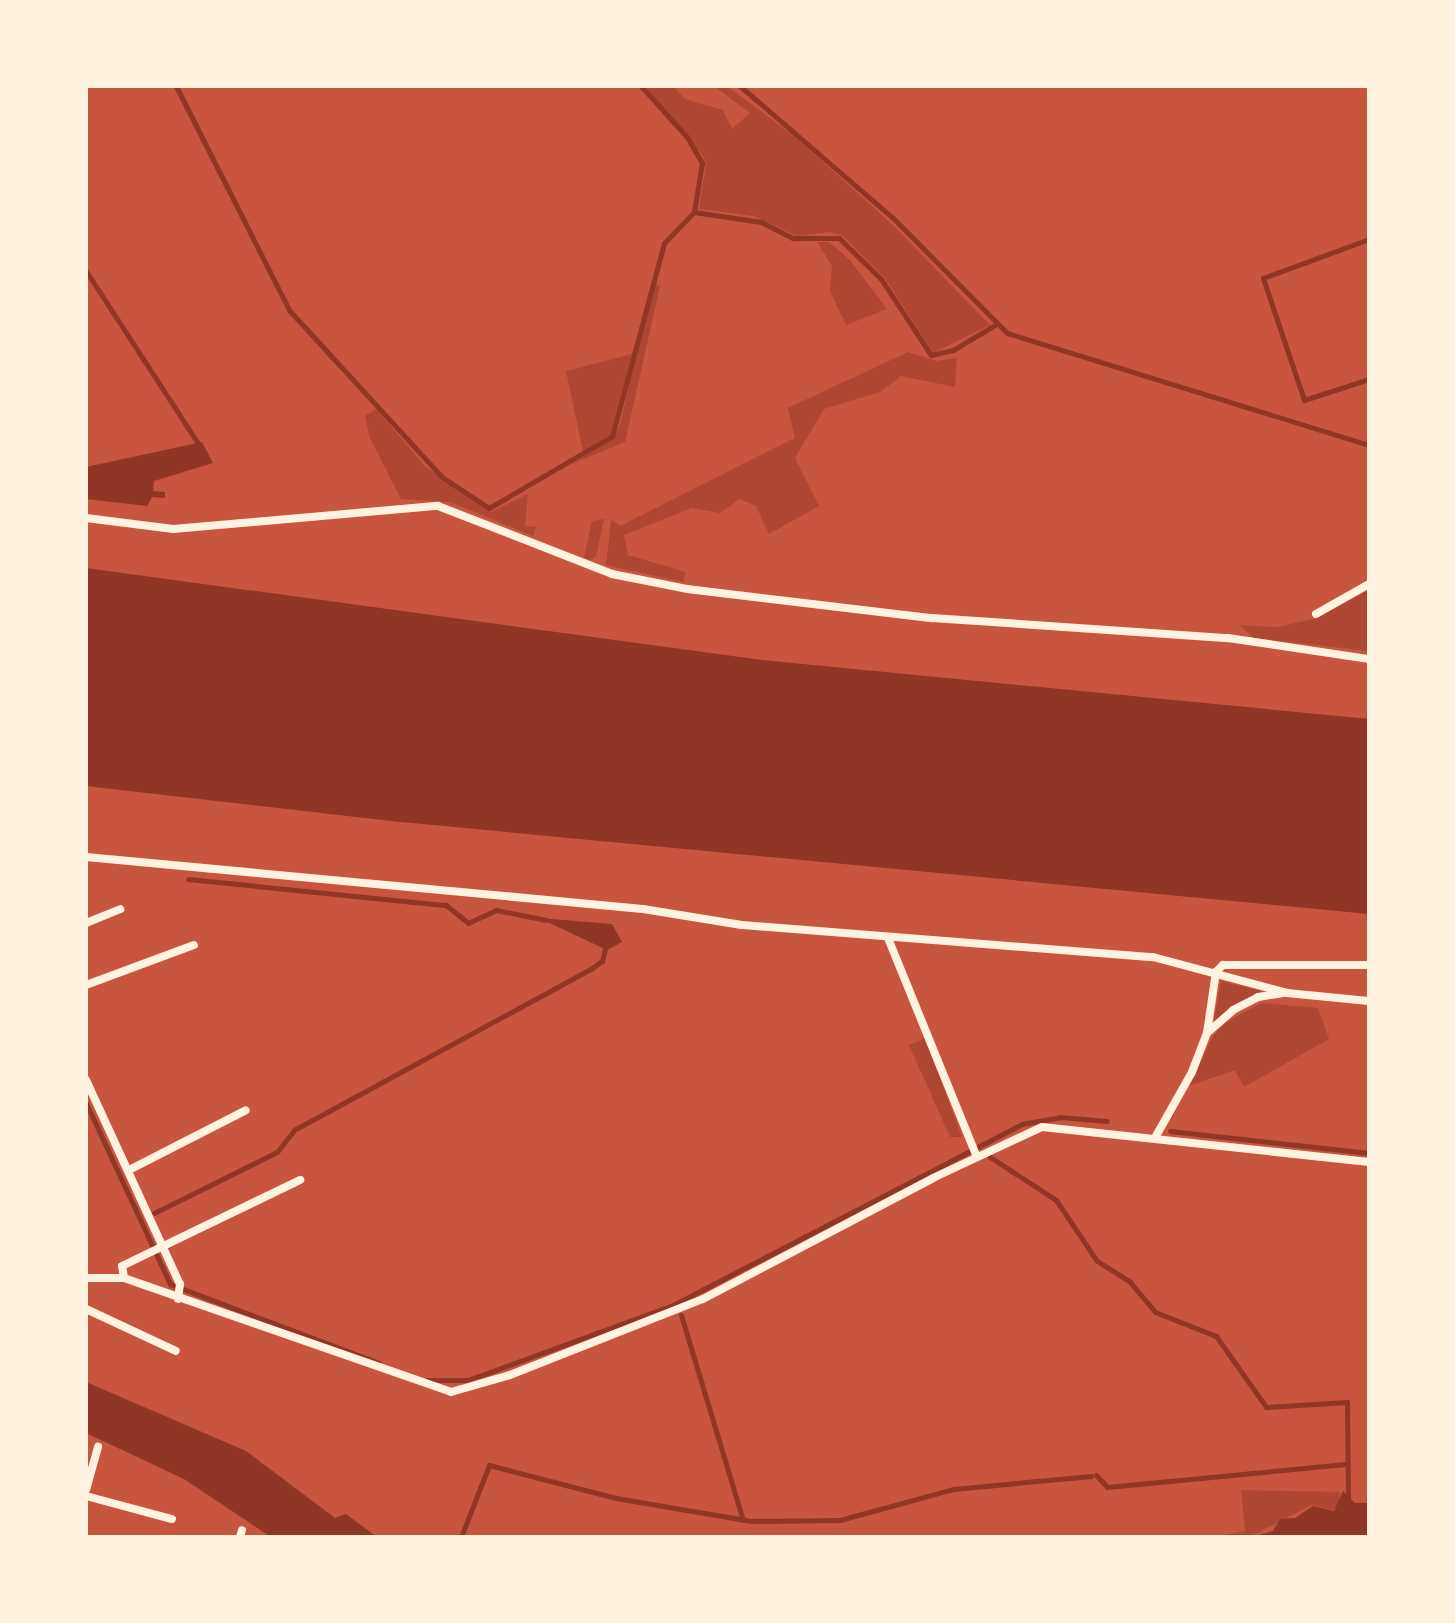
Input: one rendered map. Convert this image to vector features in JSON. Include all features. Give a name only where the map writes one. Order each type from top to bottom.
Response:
[{"type":"street","points":[[86,518],[173,529],[253,518],[438,506],[612,574],[687,589],[932,618],[1228,638],[1369,659]]},
{"type":"street","points":[[1316,614],[1369,584]]},
{"type":"street","points":[[86,857],[643,909],[742,925],[1153,957],[1287,993],[1369,1001]]},
{"type":"street","points":[[86,923],[120,909]]},
{"type":"street","points":[[888,938],[974,1152]]},
{"type":"street","points":[[86,985],[194,945]]},
{"type":"street","points":[[1156,1136],[1192,1072],[1207,1033],[1216,972],[1223,965],[1369,965]]},
{"type":"street","points":[[1207,1033],[1258,997],[1287,993]]},
{"type":"street","points":[[86,1080],[129,1170],[157,1250],[180,1284],[179,1297]]},
{"type":"street","points":[[129,1170],[246,1110]]},
{"type":"street","points":[[86,1278],[124,1278],[451,1392],[510,1375],[684,1308],[974,1152],[1042,1127],[1156,1136],[1369,1162]]},
{"type":"street","points":[[124,1278],[122,1266],[300,1180]]},
{"type":"street","points":[[86,1309],[176,1351]]},
{"type":"street","points":[[98,1447],[86,1493],[172,1519]]},
{"type":"shaded area","points":[[645,86],[673,86],[685,99],[723,110],[732,129],[750,113],[714,86],[727,86],[794,136],[893,225],[990,325],[933,353],[885,278],[843,236],[831,232],[797,236],[754,216],[699,209],[706,165],[703,156]]},
{"type":"shaded area","points":[[817,242],[829,242],[849,259],[887,309],[846,325],[830,291],[832,266]]},
{"type":"shaded area","points":[[652,284],[660,286],[625,442],[572,464],[612,439],[620,425]]},
{"type":"shaded area","points":[[908,352],[936,361],[957,358],[955,387],[901,376],[880,392],[824,409],[795,458],[819,506],[769,534],[756,506],[740,499],[720,513],[692,508],[624,535],[628,555],[686,572],[683,582],[606,565],[611,519],[620,526],[795,438],[788,408]]},
{"type":"shaded area","points":[[632,354],[610,435],[583,451],[566,371]]},
{"type":"shaded area","points":[[376,409],[425,466],[491,512],[528,494],[525,526],[536,527],[533,536],[450,502],[401,499],[369,436],[365,416]]},
{"type":"shaded area","points":[[202,442],[213,463],[154,481],[153,491],[165,492],[165,498],[152,497],[147,506],[86,499],[86,467]]},
{"type":"shaded area","points":[[604,519],[596,556],[591,560],[584,558],[592,521]]},
{"type":"shaded area","points":[[86,568],[762,660],[1369,719],[1369,914],[391,821],[86,786]]},
{"type":"shaded area","points":[[1369,590],[1369,651],[1254,638],[1239,625],[1277,627],[1314,619]]},
{"type":"shaded area","points":[[539,918],[612,924],[622,942],[607,950]]},
{"type":"shaded area","points":[[1221,981],[1261,991],[1214,1021]]},
{"type":"shaded area","points":[[1262,1003],[1318,1008],[1329,1039],[1244,1087],[1235,1070],[1189,1086],[1213,1036],[1226,1022]]},
{"type":"shaded area","points":[[925,1038],[962,1137],[950,1137],[909,1045]]},
{"type":"shaded area","points":[[86,1382],[246,1451],[335,1518],[346,1514],[377,1537],[271,1537],[184,1479],[86,1433]]},
{"type":"shaded area","points":[[1241,1490],[1340,1492],[1339,1504],[1333,1510],[1312,1505],[1249,1537],[1214,1537],[1245,1531]]},
{"type":"shaded area","points":[[1343,1491],[1355,1503],[1369,1503],[1369,1537],[1251,1537],[1273,1531],[1280,1519],[1295,1518],[1313,1506],[1334,1511]]},
{"type":"waterway","points":[[176,86],[289,310],[442,477],[489,508],[612,436],[664,243],[694,212],[761,222],[793,238],[839,238],[881,279],[931,355],[953,350],[995,325]]},
{"type":"waterway","points":[[641,86],[687,137],[702,163],[694,212]]},
{"type":"waterway","points":[[740,86],[892,217],[1007,333],[1369,445]]},
{"type":"waterway","points":[[1369,239],[1263,278],[1304,400],[1369,379]]},
{"type":"waterway","points":[[86,271],[201,448]]},
{"type":"waterway","points":[[188,879],[446,905],[468,923],[496,910],[546,920]]},
{"type":"waterway","points":[[154,1213],[277,1152],[294,1130],[592,968],[602,961],[606,945]]},
{"type":"waterway","points":[[86,1103],[170,1284],[379,1363]]},
{"type":"waterway","points":[[426,1380],[468,1380],[673,1305],[1022,1124],[1060,1117],[1107,1121]]},
{"type":"waterway","points":[[1170,1131],[1369,1153]]},
{"type":"waterway","points":[[990,1157],[1056,1200],[1097,1261],[1130,1282],[1155,1312],[1216,1336],[1266,1407],[1347,1402],[1348,1498]]},
{"type":"waterway","points":[[681,1315],[743,1520]]},
{"type":"waterway","points":[[1096,1475],[1107,1487],[1346,1464]]},
{"type":"waterway","points":[[461,1537],[489,1465],[616,1498],[751,1521],[840,1520],[953,1489],[1091,1476]]}]
